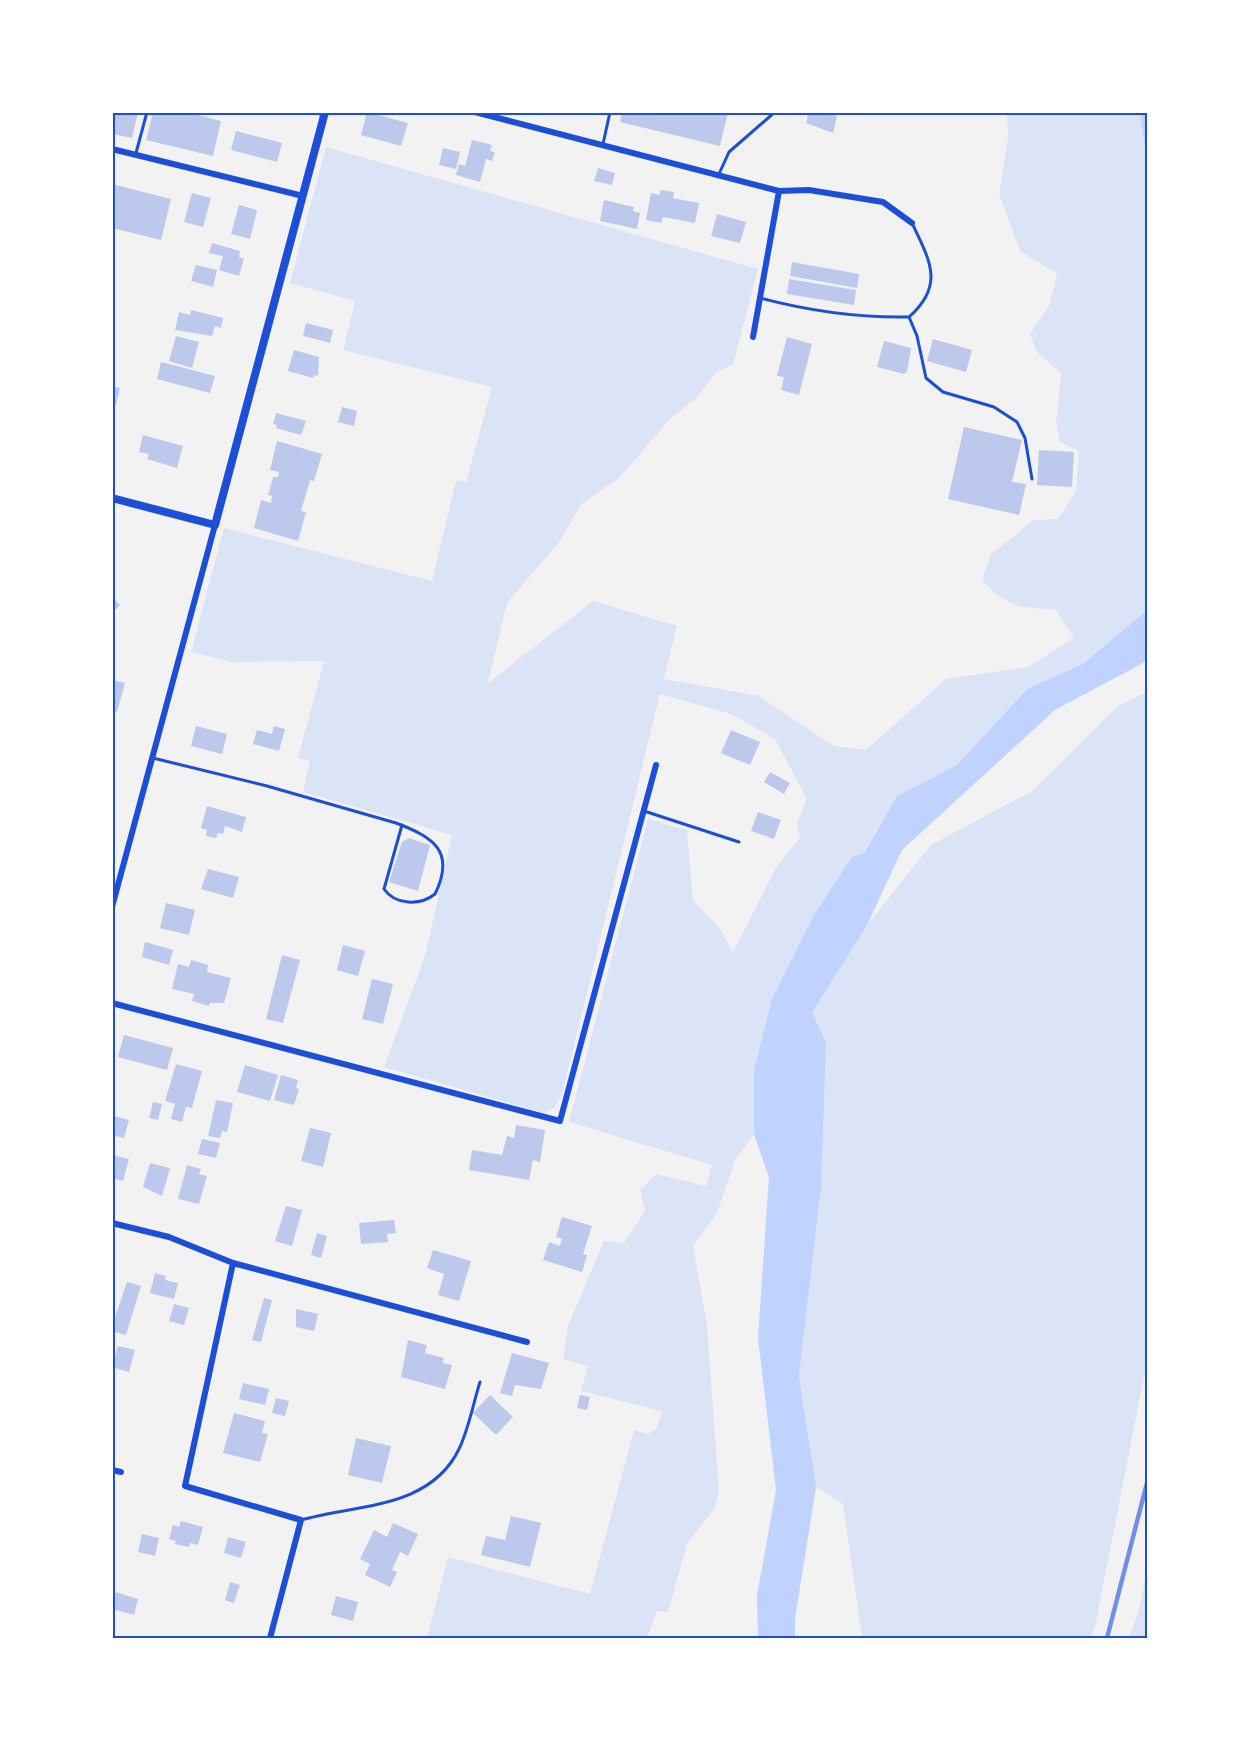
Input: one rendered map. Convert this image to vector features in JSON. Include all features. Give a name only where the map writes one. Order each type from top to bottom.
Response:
[{"type":"street","points":[[475,112],[779,191],[808,190],[883,202],[912,223]]},
{"type":"street","points":[[112,907],[325,114]]},
{"type":"street","points":[[112,149],[303,196]]},
{"type":"street","points":[[753,337],[779,191]]},
{"type":"street","points":[[112,498],[215,525]]},
{"type":"street","points":[[112,1003],[560,1121],[656,765]]},
{"type":"street","points":[[112,1223],[169,1238],[233,1263],[526,1342]]},
{"type":"street","points":[[233,1263],[185,1486],[301,1520],[270,1638]]},
{"type":"street","points":[[112,1470],[121,1472]]},
{"type":"lane","points":[[135,155],[147,112]]},
{"type":"lane","points":[[314,112],[325,114]]},
{"type":"lane","points":[[602,146],[610,112]]},
{"type":"lane","points":[[718,175],[729,152],[775,112]]},
{"type":"lane","points":[[760,298],[800,308],[873,318],[909,317],[924,303],[932,283],[927,257],[912,223]]},
{"type":"lane","points":[[909,317],[917,336],[926,378],[943,392],[994,407],[1017,422],[1025,438],[1032,479]]},
{"type":"lane","points":[[153,758],[267,786],[402,825],[426,836],[438,845],[442,868],[435,894],[422,901],[409,903],[397,900],[384,889],[384,880],[402,825]]},
{"type":"lane","points":[[644,811],[739,842]]},
{"type":"lane","points":[[301,1520],[406,1497],[430,1486],[458,1451],[480,1382]]},
{"type":"shaded area","points":[[1007,113],[1140,113],[1148,161],[1147,610],[1083,664],[1027,689],[957,765],[897,796],[863,853],[754,1071],[754,1134],[735,1160],[717,1213],[693,1246],[707,1324],[719,1490],[715,1508],[687,1544],[668,1612],[657,1611],[647,1638],[427,1638],[448,1557],[590,1594],[634,1430],[648,1434],[656,1429],[662,1411],[581,1391],[588,1366],[563,1359],[568,1326],[604,1241],[624,1243],[645,1211],[640,1190],[656,1174],[706,1186],[712,1165],[569,1122],[648,819],[687,830],[693,900],[720,929],[733,952],[777,866],[800,837],[797,823],[807,799],[775,739],[731,714],[660,694],[562,1095],[554,1108],[544,1113],[384,1067],[425,956],[452,835],[303,792],[310,761],[298,758],[324,661],[232,662],[191,652],[224,528],[432,581],[456,480],[466,482],[492,387],[343,350],[355,301],[290,283],[326,147],[758,269],[733,364],[716,373],[695,399],[671,418],[619,478],[581,504],[560,541],[507,603],[488,683],[593,601],[677,626],[664,679],[759,696],[834,746],[866,750],[946,679],[1028,667],[1074,638],[1055,609],[1023,607],[1006,601],[982,580],[991,554],[1034,520],[1058,519],[1076,491],[1079,451],[1060,442],[1056,423],[1061,374],[1036,351],[1030,334],[1049,306],[1057,274],[1020,251],[999,194],[1008,138]]},
{"type":"shaded area","points":[[1147,692],[1147,1361],[1095,1627],[1091,1638],[862,1638],[843,1504],[816,1487],[799,1376],[821,1188],[812,1013],[867,925],[931,845],[1032,791],[1118,706]]},
{"type":"shaded area","points":[[1147,1568],[1147,1638],[1129,1638],[1139,1610]]},
{"type":"water","points":[[1140,113],[1147,113],[1147,161]]},
{"type":"water","points":[[1147,610],[1147,661],[1055,710],[902,850],[867,925],[812,1013],[826,1043],[821,1188],[799,1376],[816,1487],[795,1619],[795,1638],[758,1638],[757,1596],[776,1490],[758,1338],[769,1177],[754,1134],[754,1071],[772,999],[814,915],[852,857],[864,853],[897,796],[957,765],[1027,689],[1083,664]]},
{"type":"building","points":[[112,112],[138,112],[132,138],[112,134]]},
{"type":"building","points":[[153,112],[187,112],[221,121],[213,156],[146,140]]},
{"type":"building","points":[[367,112],[408,123],[401,146],[361,135]]},
{"type":"building","points":[[622,112],[728,112],[720,146],[620,122]]},
{"type":"building","points":[[809,112],[826,112],[837,116],[833,133],[806,123]]},
{"type":"building","points":[[236,131],[282,143],[277,162],[231,150]]},
{"type":"building","points":[[472,140],[492,145],[490,151],[495,152],[492,161],[486,159],[480,182],[456,175],[459,164],[465,166]]},
{"type":"building","points":[[443,148],[460,152],[456,169],[439,165]]},
{"type":"building","points":[[598,168],[615,173],[612,185],[594,181]]},
{"type":"building","points":[[112,184],[171,199],[161,240],[112,228]]},
{"type":"building","points":[[661,190],[674,192],[673,198],[699,203],[695,223],[663,217],[661,223],[646,220],[651,193],[659,195]]},
{"type":"building","points":[[192,193],[211,198],[203,227],[184,222]]},
{"type":"building","points":[[604,200],[634,207],[633,211],[640,213],[637,229],[600,221]]},
{"type":"building","points":[[239,205],[257,210],[250,239],[231,234]]},
{"type":"building","points":[[717,214],[746,222],[740,243],[711,236]]},
{"type":"building","points":[[212,243],[240,251],[239,257],[244,259],[239,276],[219,270],[223,256],[209,253]]},
{"type":"building","points":[[792,262],[859,274],[857,288],[790,276]]},
{"type":"building","points":[[196,265],[217,270],[213,287],[191,281]]},
{"type":"building","points":[[789,279],[856,290],[854,305],[787,294]]},
{"type":"building","points":[[191,310],[223,318],[221,328],[215,326],[212,336],[175,330],[179,312],[190,315]]},
{"type":"building","points":[[306,323],[333,330],[330,343],[303,336]]},
{"type":"building","points":[[176,336],[199,342],[192,368],[169,361]]},
{"type":"building","points":[[787,337],[812,344],[799,395],[781,390],[784,377],[777,376]]},
{"type":"building","points":[[933,339],[972,350],[966,372],[927,361]]},
{"type":"building","points":[[884,341],[911,348],[907,372],[904,374],[877,367]]},
{"type":"building","points":[[294,350],[319,357],[318,376],[314,375],[313,378],[288,371]]},
{"type":"building","points":[[161,362],[215,376],[210,393],[157,379]]},
{"type":"building","points":[[112,386],[120,388],[116,405],[112,404]]},
{"type":"building","points":[[342,407],[357,411],[354,426],[338,422]]},
{"type":"building","points":[[276,413],[306,421],[301,435],[276,428],[277,425],[273,424]]},
{"type":"building","points":[[964,427],[1022,440],[1012,482],[1026,484],[1019,515],[948,499]]},
{"type":"building","points":[[143,435],[183,446],[177,468],[147,459],[149,454],[139,452]]},
{"type":"building","points":[[277,441],[322,454],[314,481],[310,480],[301,511],[306,512],[298,541],[254,528],[261,500],[271,503],[272,496],[268,495],[273,477],[278,477],[279,472],[270,470]]},
{"type":"building","points":[[1039,450],[1074,452],[1072,487],[1037,485]]},
{"type":"building","points":[[112,597],[120,605],[112,613]]},
{"type":"building","points":[[112,680],[125,683],[117,712],[112,711]]},
{"type":"building","points":[[196,726],[227,734],[222,754],[191,746]]},
{"type":"building","points":[[274,726],[285,729],[279,751],[253,744],[257,730],[272,734]]},
{"type":"building","points":[[731,730],[760,742],[750,765],[721,753]]},
{"type":"building","points":[[770,772],[790,783],[784,794],[764,782]]},
{"type":"building","points":[[207,806],[246,817],[242,832],[225,826],[223,834],[218,833],[216,838],[206,836],[207,830],[201,828]]},
{"type":"building","points":[[758,812],[781,820],[774,839],[751,831]]},
{"type":"building","points":[[409,838],[430,845],[418,891],[389,882],[402,842]]},
{"type":"building","points":[[208,869],[239,877],[233,898],[201,889]]},
{"type":"building","points":[[166,903],[195,910],[189,935],[160,928]]},
{"type":"building","points":[[145,942],[173,950],[169,965],[142,957]]},
{"type":"building","points":[[343,945],[365,951],[358,976],[337,970]]},
{"type":"building","points":[[282,955],[300,960],[283,1023],[266,1019]]},
{"type":"building","points":[[191,960],[208,965],[207,972],[231,978],[224,1003],[210,1003],[209,1006],[192,1001],[194,994],[172,989],[178,964],[189,967]]},
{"type":"building","points":[[372,979],[393,984],[383,1024],[362,1019]]},
{"type":"building","points":[[124,1035],[173,1048],[167,1070],[118,1057]]},
{"type":"building","points":[[176,1064],[202,1071],[192,1108],[186,1107],[182,1122],[171,1119],[175,1104],[165,1101]]},
{"type":"building","points":[[245,1065],[278,1075],[270,1101],[237,1092]]},
{"type":"building","points":[[281,1075],[298,1080],[296,1088],[299,1089],[294,1105],[274,1100]]},
{"type":"building","points":[[216,1100],[233,1103],[227,1132],[222,1131],[220,1138],[208,1136]]},
{"type":"building","points":[[153,1102],[162,1104],[158,1120],[149,1118]]},
{"type":"building","points":[[114,1116],[129,1120],[124,1138],[112,1135]]},
{"type":"building","points":[[516,1125],[545,1130],[540,1162],[533,1160],[529,1180],[469,1170],[472,1150],[502,1155],[507,1136],[514,1138]]},
{"type":"building","points":[[310,1128],[331,1133],[323,1167],[301,1161]]},
{"type":"building","points":[[202,1139],[220,1143],[216,1158],[198,1154]]},
{"type":"building","points":[[112,1155],[129,1159],[123,1181],[112,1178]]},
{"type":"building","points":[[150,1163],[170,1168],[162,1196],[143,1187]]},
{"type":"building","points":[[187,1165],[201,1169],[199,1174],[207,1176],[199,1204],[178,1199]]},
{"type":"building","points":[[286,1206],[302,1210],[292,1246],[275,1241]]},
{"type":"building","points":[[562,1217],[592,1226],[583,1254],[587,1255],[582,1272],[543,1260],[549,1242],[560,1246],[562,1239],[556,1237]]},
{"type":"building","points":[[394,1220],[396,1233],[387,1234],[388,1242],[361,1244],[359,1223]]},
{"type":"building","points":[[317,1233],[327,1236],[321,1258],[311,1255]]},
{"type":"building","points":[[433,1250],[471,1261],[459,1301],[438,1295],[444,1274],[427,1268]]},
{"type":"building","points":[[155,1273],[166,1276],[165,1280],[178,1283],[174,1299],[150,1293]]},
{"type":"building","points":[[127,1282],[141,1286],[126,1335],[115,1332],[112,1337],[112,1326]]},
{"type":"building","points":[[264,1298],[272,1300],[261,1342],[252,1340]]},
{"type":"building","points":[[174,1304],[189,1308],[184,1325],[169,1321]]},
{"type":"building","points":[[296,1309],[318,1314],[314,1331],[296,1327]]},
{"type":"building","points":[[408,1340],[427,1345],[425,1353],[444,1358],[443,1363],[452,1365],[445,1389],[401,1377]]},
{"type":"building","points":[[118,1346],[135,1350],[129,1372],[112,1367]]},
{"type":"building","points":[[512,1353],[549,1363],[541,1389],[515,1385],[512,1396],[500,1393]]},
{"type":"building","points":[[243,1383],[269,1389],[265,1405],[239,1399]]},
{"type":"building","points":[[490,1395],[513,1417],[496,1435],[473,1413]]},
{"type":"building","points":[[580,1395],[590,1397],[587,1410],[577,1408]]},
{"type":"building","points":[[276,1398],[289,1401],[285,1416],[272,1413]]},
{"type":"building","points":[[234,1413],[265,1421],[262,1433],[268,1434],[260,1462],[223,1453]]},
{"type":"building","points":[[356,1438],[391,1446],[382,1483],[348,1475]]},
{"type":"building","points":[[511,1516],[541,1523],[530,1567],[481,1555],[486,1536],[505,1540]]},
{"type":"building","points":[[181,1521],[203,1527],[198,1545],[190,1543],[189,1547],[175,1544],[176,1541],[169,1539],[173,1525],[179,1527]]},
{"type":"building","points":[[393,1523],[418,1534],[408,1556],[400,1552],[392,1570],[397,1572],[390,1587],[365,1575],[370,1564],[360,1559],[374,1530],[387,1537]]},
{"type":"building","points":[[142,1534],[159,1538],[155,1556],[138,1552]]},
{"type":"building","points":[[228,1537],[246,1542],[241,1558],[224,1553]]},
{"type":"building","points":[[230,1582],[240,1585],[234,1603],[225,1600]]},
{"type":"building","points":[[116,1592],[138,1599],[134,1615],[112,1609]]},
{"type":"building","points":[[336,1596],[358,1602],[353,1621],[331,1615]]},
{"type":"railway","points":[[1107,1638],[1148,1479]]}]
